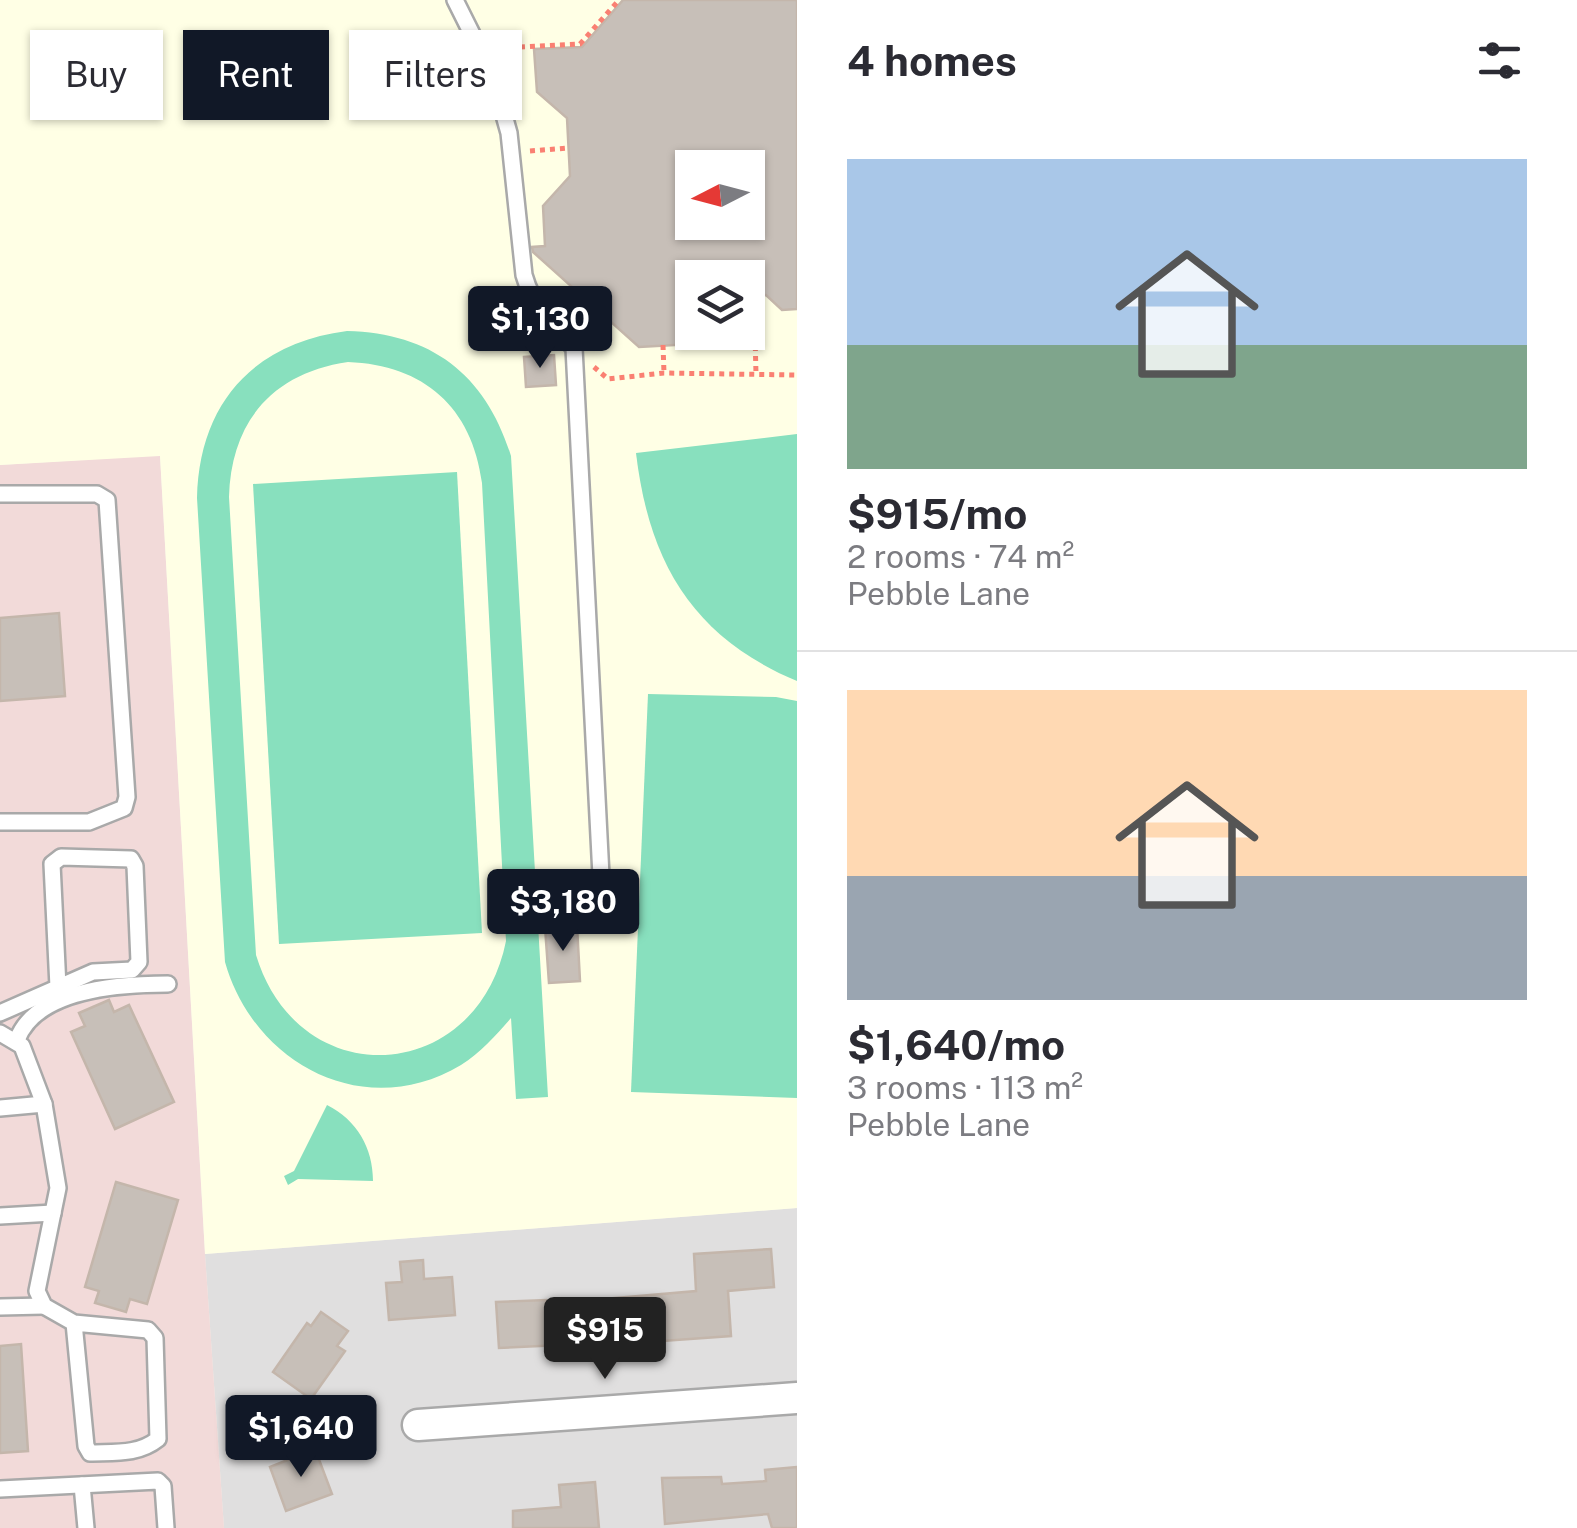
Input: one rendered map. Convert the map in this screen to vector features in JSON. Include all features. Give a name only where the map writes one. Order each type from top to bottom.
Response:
[{"type":"street","points":[[418,1425],[797,1398]]},
{"type":"lane","points":[[455,0],[471,30]]},
{"type":"lane","points":[[505,120],[529,293],[547,321],[574,348],[603,915]]},
{"type":"lane","points":[[0,494],[97,494],[107,500],[127,798],[124,808],[89,822],[0,822]]},
{"type":"lane","points":[[0,1013],[93,972],[132,970],[138,962],[135,866],[131,858],[60,857],[52,864],[58,986]]},
{"type":"lane","points":[[44,1306],[37,1291],[58,1188],[44,1104],[17,1040],[24,1022],[35,1014],[83,993],[116,984],[168,984]]},
{"type":"lane","points":[[0,1033],[17,1040]]},
{"type":"lane","points":[[0,1108],[44,1104]]},
{"type":"lane","points":[[0,1216],[53,1213]]},
{"type":"lane","points":[[0,1307],[44,1306],[74,1323],[148,1330],[154,1338],[158,1439],[150,1445],[136,1452],[90,1452],[86,1446],[74,1323]]},
{"type":"lane","points":[[0,1490],[158,1482],[162,1486],[166,1528]]},
{"type":"lane","points":[[82,1485],[86,1528]]},
{"type":"path","points":[[522,48],[580,44],[620,0]]},
{"type":"path","points":[[512,152],[569,148]]},
{"type":"path","points":[[664,346],[664,373]]},
{"type":"path","points":[[574,348],[608,380],[664,373],[797,375]]},
{"type":"path","points":[[755,350],[756,374]]},
{"type":"shaded area","points":[[0,0],[797,0],[797,1208],[205,1254],[160,456],[0,465]]},
{"type":"shaded area","points":[[160,455],[224,1528],[0,1528],[0,465]]},
{"type":"shaded area","points":[[797,1208],[797,1528],[224,1528],[205,1254]]},
{"type":"green space","points":[[347,331],[377,334],[430,350],[471,381],[500,427],[511,456],[548,1097],[516,1099],[511,1018],[468,1060],[424,1081],[387,1088],[351,1085],[317,1074],[287,1055],[260,1029],[239,998],[225,962],[197,498],[200,464],[208,434],[238,384],[259,364],[314,338]],"holes":[[[348,362],[400,371],[440,395],[468,432],[476,456],[482,483],[506,941],[489,989],[461,1024],[425,1046],[386,1055],[346,1051],[309,1033],[278,1001],[256,955],[229,497],[238,445],[261,405],[298,377],[321,368]]]},
{"type":"green space","points":[[797,434],[797,681],[729,642],[682,591],[652,528],[636,453]]},
{"type":"green space","points":[[457,472],[482,933],[279,944],[253,484]]},
{"type":"green space","points":[[648,694],[776,697],[797,701],[797,1098],[631,1092]]},
{"type":"green space","points":[[327,1105],[347,1119],[361,1136],[370,1157],[373,1181],[298,1179],[288,1185],[284,1176],[294,1171]]},
{"type":"building","points":[[623,0],[797,0],[797,309],[782,310],[765,295],[765,260],[675,260],[675,345],[639,347],[533,252],[532,247],[545,246],[543,206],[570,176],[567,118],[537,92],[534,49],[582,47]]},
{"type":"building","points":[[554,355],[556,385],[526,387],[524,357]]},
{"type":"building","points":[[59,613],[65,696],[0,701],[0,618]]},
{"type":"building","points":[[577,925],[580,981],[549,983],[545,927]]},
{"type":"building","points":[[109,1000],[114,1012],[129,1005],[174,1102],[115,1129],[71,1032],[85,1026],[79,1013]]},
{"type":"building","points":[[116,1182],[178,1200],[147,1304],[130,1299],[126,1312],[95,1303],[99,1291],[85,1287]]},
{"type":"building","points":[[771,1249],[774,1287],[728,1291],[731,1336],[621,1344],[621,1336],[561,1341],[561,1345],[499,1348],[496,1302],[546,1300],[546,1304],[696,1291],[694,1254]]},
{"type":"building","points":[[423,1260],[424,1279],[452,1277],[455,1315],[389,1320],[386,1283],[402,1282],[400,1262]]},
{"type":"building","points":[[321,1312],[348,1331],[337,1346],[345,1351],[311,1399],[273,1372],[307,1323],[311,1326]]},
{"type":"building","points":[[21,1344],[28,1451],[0,1453],[0,1346]]},
{"type":"building","points":[[315,1449],[332,1494],[286,1511],[270,1467]]},
{"type":"building","points":[[797,1467],[797,1528],[772,1528],[768,1514],[665,1524],[662,1478],[721,1477],[722,1484],[766,1481],[765,1470]]},
{"type":"building","points":[[595,1482],[599,1528],[513,1528],[513,1511],[561,1507],[559,1485]]}]
